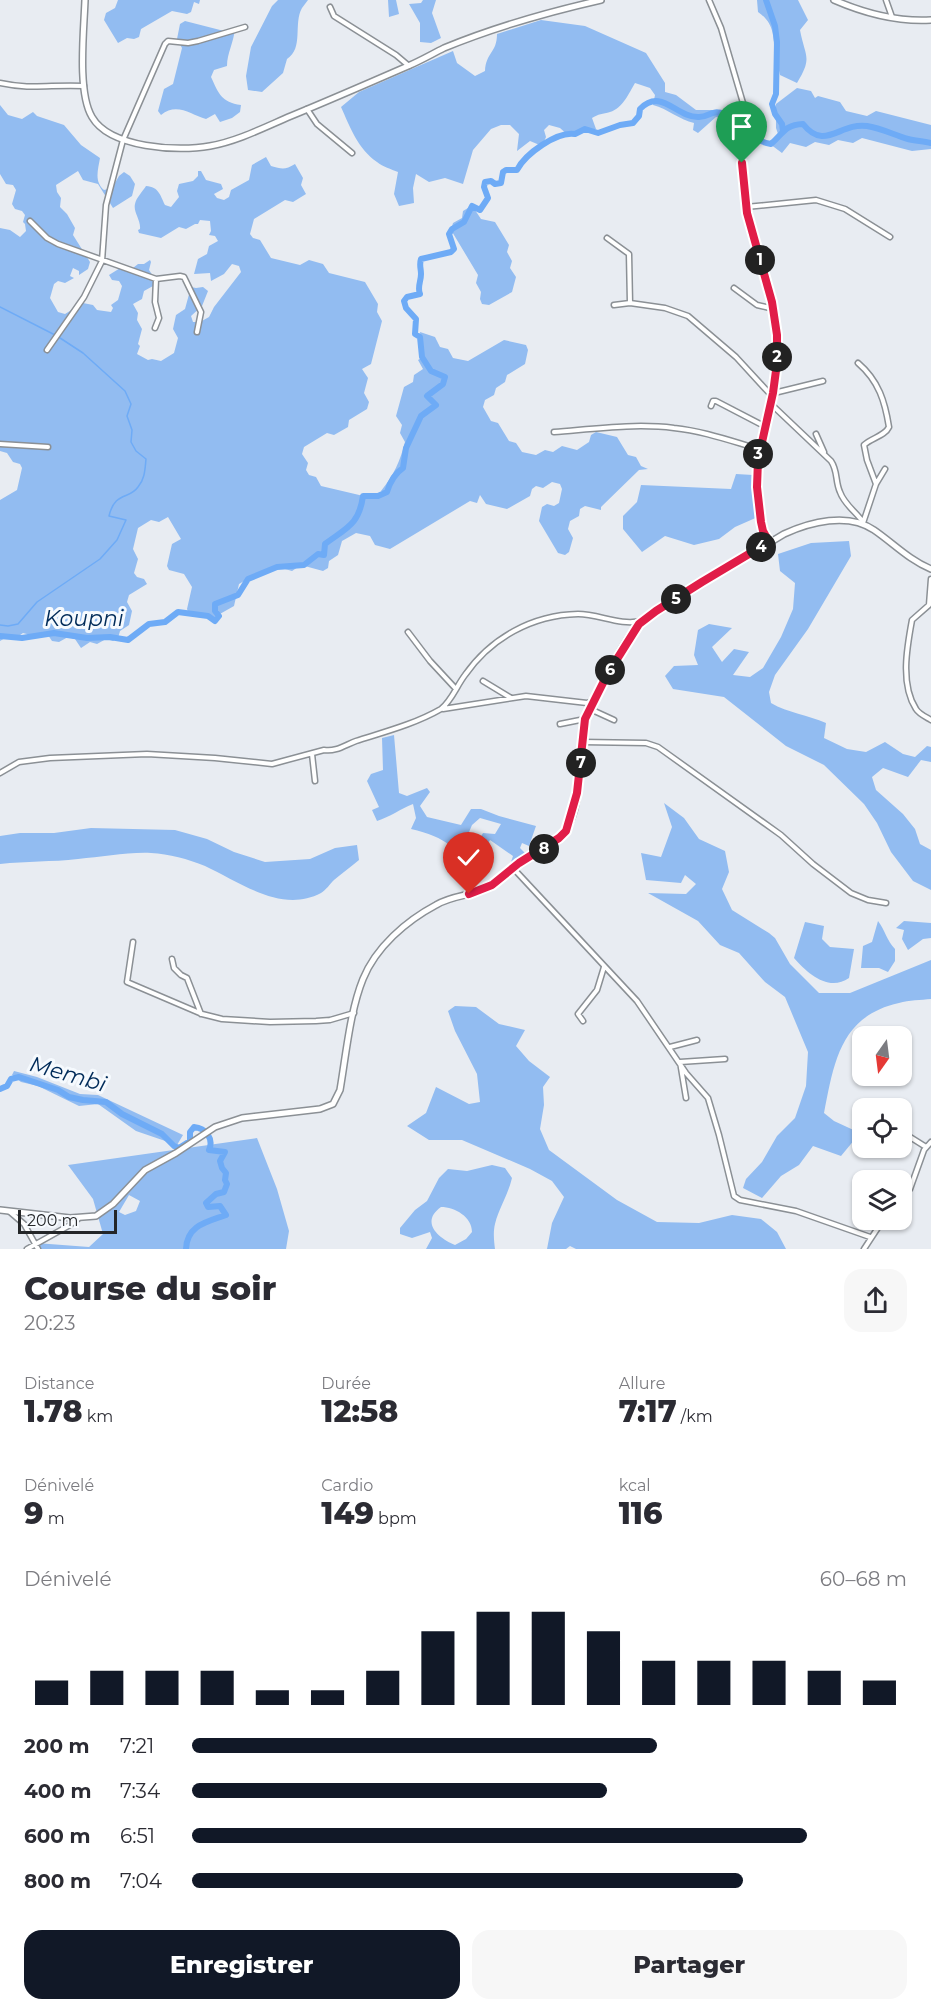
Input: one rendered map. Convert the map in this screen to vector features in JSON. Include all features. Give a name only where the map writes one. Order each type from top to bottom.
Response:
[{"type":"street","points":[[85,0],[84,86],[91,116],[104,130],[123,140],[175,147],[209,146],[251,133],[409,66],[443,49],[499,28],[600,0]]},
{"type":"street","points":[[709,0],[721,28],[741,93],[744,113],[742,154],[746,207],[774,309],[778,347],[771,404],[759,449],[759,502],[762,526],[769,542]]},
{"type":"street","points":[[834,0],[892,18],[931,20]]},
{"type":"street","points":[[886,0],[892,18]]},
{"type":"street","points":[[330,7],[333,16],[396,54],[409,66]]},
{"type":"street","points":[[47,350],[84,297],[102,261],[106,205],[123,140],[168,41],[188,43],[245,27]]},
{"type":"street","points":[[0,84],[32,88],[62,84],[84,86]]},
{"type":"street","points":[[307,109],[317,124],[352,153]]},
{"type":"street","points":[[746,207],[816,200],[845,209],[890,237]]},
{"type":"street","points":[[30,221],[52,241],[102,261],[156,279],[184,277],[201,312],[197,332]]},
{"type":"street","points":[[608,238],[629,254],[630,303]]},
{"type":"street","points":[[155,328],[159,318],[155,302],[156,279]]},
{"type":"street","points":[[734,288],[756,305],[774,309]]},
{"type":"street","points":[[614,305],[630,303],[665,308],[688,316],[732,352],[768,394],[823,381]]},
{"type":"street","points":[[858,363],[874,379],[882,395],[889,428],[864,445],[876,484]]},
{"type":"street","points":[[711,406],[713,401],[716,401],[764,426]]},
{"type":"street","points":[[771,404],[836,467],[836,482],[841,495],[863,523],[931,573],[929,605],[912,620],[906,662],[909,688],[915,709],[931,720]]},
{"type":"street","points":[[554,432],[609,428],[672,428],[701,433],[759,449]]},
{"type":"street","points":[[816,434],[825,454]]},
{"type":"street","points":[[0,444],[48,447]]},
{"type":"street","points":[[863,523],[876,484],[885,469]]},
{"type":"street","points":[[441,709],[466,674],[489,648],[519,627],[549,618],[580,614],[631,623],[640,622],[769,542],[793,530],[813,523],[833,521],[863,523]]},
{"type":"street","points":[[0,1210],[78,1219],[96,1216],[107,1210],[145,1170],[200,1138],[211,1129],[242,1118],[320,1109],[333,1104],[340,1090],[361,986],[377,955],[402,928],[420,915],[446,900],[478,892],[492,885],[513,868],[555,842],[566,831],[577,793],[585,719],[630,636],[644,619]]},
{"type":"street","points":[[408,632],[430,661],[456,689]]},
{"type":"street","points":[[483,681],[512,699]]},
{"type":"street","points":[[0,773],[19,762],[126,754],[187,756],[272,764],[324,750],[332,751],[350,743],[374,737],[441,709],[526,696],[587,703],[594,701]]},
{"type":"street","points":[[590,709],[614,720]]},
{"type":"street","points":[[560,724],[585,719]]},
{"type":"street","points":[[582,742],[646,743],[658,747],[680,765],[776,830],[813,864],[851,893],[868,900],[886,903]]},
{"type":"street","points":[[312,754],[315,781]]},
{"type":"street","points":[[513,868],[644,1009],[709,1100],[734,1196],[740,1200],[796,1211],[870,1237]]},
{"type":"street","points":[[133,942],[127,982],[202,1014],[233,1020],[316,1022],[351,1015],[355,1009]]},
{"type":"street","points":[[172,959],[174,968],[188,980],[202,1014]]},
{"type":"street","points":[[582,1022],[578,1014],[597,990],[604,967]]},
{"type":"street","points":[[670,1047],[697,1040]]},
{"type":"street","points":[[680,1062],[725,1059]]},
{"type":"street","points":[[680,1062],[686,1098]]},
{"type":"street","points":[[912,1138],[926,1147]]},
{"type":"street","points":[[912,1183],[926,1147],[931,1142]]},
{"type":"street","points":[[10,1211],[24,1224],[38,1249]]},
{"type":"street","points":[[27,1249],[78,1219]]},
{"type":"street","points":[[864,1249],[875,1230]]},
{"type":"shaded area","points":[[118,0],[200,0],[199,4],[194,2],[191,12],[187,14],[172,11],[141,29],[139,37],[127,38],[118,43],[104,20],[106,13],[115,8]]},
{"type":"shaded area","points":[[278,0],[308,0],[299,14],[295,49],[287,59],[283,73],[262,92],[248,90],[246,76],[251,47],[272,6]]},
{"type":"shaded area","points":[[388,0],[396,0],[399,14],[389,17]]},
{"type":"shaded area","points":[[423,0],[436,0],[432,13],[441,38],[431,43],[420,42],[420,23],[409,4],[421,3]]},
{"type":"shaded area","points":[[757,0],[798,0],[808,20],[800,30],[806,62],[797,83],[780,75],[772,31],[768,21],[758,12]]},
{"type":"shaded area","points":[[541,20],[585,26],[646,53],[665,83],[665,92],[676,95],[696,110],[726,110],[739,120],[733,124],[724,118],[716,117],[698,133],[693,130],[694,123],[653,105],[655,95],[650,88],[635,83],[619,107],[592,118],[596,129],[569,136],[560,128],[549,125],[544,130],[546,137],[542,146],[530,141],[517,151],[519,134],[510,125],[501,125],[491,129],[473,150],[463,184],[445,178],[429,182],[416,174],[413,188],[414,203],[399,206],[394,194],[398,172],[384,167],[370,157],[355,137],[341,107],[359,92],[453,51],[457,63],[475,76],[485,71],[487,60],[497,40],[497,34]]},
{"type":"shaded area","points":[[185,21],[228,32],[235,28],[227,66],[214,70],[211,77],[225,99],[241,105],[240,112],[232,118],[220,122],[215,114],[206,119],[178,109],[161,115],[158,111],[164,89],[173,84],[182,48],[177,39],[180,24]]},
{"type":"shaded area","points":[[797,88],[811,91],[815,98],[818,96],[840,102],[846,111],[867,116],[876,111],[931,125],[931,149],[912,151],[862,138],[853,143],[838,140],[829,145],[815,142],[806,147],[790,143],[782,153],[770,144],[778,134],[776,104]]},
{"type":"shaded area","points":[[0,105],[8,115],[22,119],[33,112],[37,116],[64,125],[81,145],[100,158],[98,179],[104,190],[112,188],[124,172],[135,184],[132,196],[113,208],[98,184],[83,180],[78,171],[56,185],[61,198],[60,207],[75,228],[73,235],[90,262],[88,269],[79,275],[79,271],[73,268],[70,276],[74,278],[65,283],[58,281],[54,284],[50,298],[58,312],[65,314],[83,303],[93,305],[97,310],[111,312],[113,308],[111,305],[118,300],[122,286],[119,281],[112,280],[109,275],[125,265],[133,268],[150,260],[149,270],[155,279],[153,286],[144,291],[142,299],[133,304],[142,329],[137,354],[148,360],[161,361],[174,353],[178,338],[173,329],[176,315],[185,309],[191,287],[203,287],[208,291],[202,306],[191,316],[193,322],[200,322],[209,317],[241,272],[239,266],[232,264],[224,274],[211,281],[210,273],[194,274],[198,259],[207,254],[209,246],[218,241],[215,236],[209,235],[210,221],[200,220],[198,224],[186,229],[179,227],[161,238],[139,233],[140,226],[135,204],[146,186],[156,190],[165,205],[171,207],[179,197],[177,191],[179,184],[193,181],[198,176],[198,171],[201,171],[206,180],[221,184],[223,189],[214,194],[217,198],[224,200],[229,197],[231,190],[249,180],[252,165],[266,157],[271,166],[278,168],[286,168],[295,164],[303,178],[301,185],[306,194],[293,202],[285,200],[254,219],[250,234],[253,238],[260,240],[271,258],[300,265],[309,260],[323,264],[329,273],[365,282],[378,304],[377,312],[382,321],[371,364],[362,369],[368,378],[364,393],[369,402],[367,409],[349,420],[348,427],[334,435],[327,433],[304,447],[302,454],[308,463],[306,470],[309,475],[316,477],[321,486],[372,498],[384,491],[381,491],[396,468],[405,442],[400,433],[402,425],[396,416],[404,387],[413,382],[414,375],[423,369],[418,360],[423,357],[420,332],[435,337],[440,347],[448,349],[453,358],[468,361],[504,340],[526,345],[528,350],[525,364],[507,375],[505,382],[496,388],[494,395],[485,400],[483,407],[491,421],[498,423],[509,441],[516,443],[522,452],[536,455],[545,450],[553,452],[562,446],[577,450],[589,442],[591,435],[596,432],[617,437],[628,455],[636,457],[641,466],[648,469],[639,470],[601,507],[601,510],[585,506],[580,509],[579,516],[570,521],[568,529],[573,538],[569,552],[565,555],[558,553],[539,521],[542,507],[559,503],[562,489],[560,484],[552,482],[543,488],[536,486],[532,489],[530,496],[507,509],[486,504],[480,495],[477,503],[470,501],[390,549],[375,545],[370,536],[356,533],[342,541],[338,555],[329,561],[328,568],[323,571],[301,565],[292,571],[278,567],[269,572],[261,571],[239,584],[234,606],[211,619],[189,614],[187,609],[192,587],[184,574],[169,570],[167,566],[172,544],[181,539],[168,517],[159,522],[151,520],[138,528],[133,549],[138,559],[134,573],[137,577],[144,579],[147,584],[129,595],[127,602],[132,611],[129,625],[120,631],[118,638],[113,641],[106,639],[97,644],[90,642],[81,648],[75,639],[68,637],[59,642],[52,641],[46,632],[38,637],[23,633],[14,639],[7,637],[0,641],[0,500],[17,490],[22,468],[20,464],[13,462],[7,453],[0,451],[0,228],[10,230],[20,237],[26,231],[23,222],[25,215],[22,211],[15,209],[12,204],[16,190],[13,185],[6,184],[0,174]]},
{"type":"shaded area","points":[[468,208],[475,210],[481,219],[495,222],[509,245],[507,252],[512,261],[510,268],[516,277],[512,292],[489,305],[482,304],[481,292],[476,283],[478,275],[451,230],[453,223],[462,218],[463,211]]},
{"type":"shaded area","points":[[736,474],[753,475],[760,516],[735,527],[719,539],[694,545],[665,536],[642,552],[623,529],[623,516],[637,502],[641,485],[731,489]]},
{"type":"shaded area","points":[[849,541],[851,556],[808,629],[775,675],[769,692],[771,703],[826,723],[824,738],[847,749],[866,752],[885,742],[903,754],[915,757],[927,746],[931,747],[931,762],[921,760],[908,777],[883,768],[872,777],[876,790],[903,814],[915,829],[920,844],[931,850],[931,890],[913,881],[891,852],[877,823],[864,804],[824,765],[786,746],[724,697],[673,689],[665,676],[674,666],[698,665],[694,655],[698,630],[709,624],[732,628],[712,647],[722,662],[734,649],[749,652],[733,675],[750,677],[763,668],[781,637],[793,609],[795,583],[780,571],[778,554],[811,543]]},
{"type":"shaded area","points":[[394,735],[399,793],[407,796],[427,788],[430,792],[420,806],[427,817],[461,825],[471,809],[481,809],[536,826],[529,846],[522,843],[520,848],[526,854],[517,867],[511,862],[513,856],[490,840],[479,858],[486,867],[479,879],[458,852],[443,840],[411,829],[416,818],[413,804],[377,821],[372,810],[379,807],[367,781],[371,774],[383,770],[382,738]],"holes":[[[480,818],[501,824],[495,834],[483,833],[472,852],[464,844],[472,825]]]},
{"type":"shaded area","points":[[664,803],[684,818],[699,839],[725,851],[729,872],[722,889],[732,910],[775,938],[790,964],[819,993],[850,993],[931,960],[931,999],[899,1003],[879,1009],[856,1026],[852,1026],[843,1044],[832,1077],[824,1113],[834,1121],[852,1129],[852,1143],[841,1156],[813,1146],[799,1165],[781,1176],[762,1198],[743,1188],[746,1179],[762,1162],[777,1136],[795,1118],[806,1086],[808,1052],[785,997],[765,982],[739,953],[720,945],[698,921],[648,893],[686,894],[696,884],[685,875],[681,883],[646,880],[641,853],[661,857],[672,827]]},
{"type":"shaded area","points":[[91,828],[175,830],[207,839],[234,852],[265,862],[310,859],[335,848],[357,845],[359,860],[321,893],[306,899],[291,900],[261,893],[192,861],[151,853],[0,864],[0,836]]},
{"type":"shaded area","points":[[878,921],[895,949],[895,961],[888,972],[879,968],[861,968],[863,946],[872,942]]},
{"type":"shaded area","points":[[904,921],[931,923],[931,938],[923,939],[908,950],[902,939],[904,930],[896,928]]},
{"type":"shaded area","points":[[805,922],[824,926],[822,939],[830,947],[854,949],[849,978],[841,982],[826,982],[812,975],[794,958]]},
{"type":"shaded area","points":[[455,1006],[476,1007],[499,1024],[525,1030],[516,1046],[529,1061],[550,1077],[543,1087],[544,1105],[540,1129],[549,1150],[617,1200],[657,1222],[699,1223],[732,1215],[761,1219],[777,1232],[786,1249],[576,1249],[570,1246],[566,1249],[547,1249],[552,1223],[564,1197],[552,1181],[462,1140],[429,1140],[407,1126],[426,1113],[436,1087],[469,1104],[480,1102],[477,1074],[455,1031],[448,1011]]},
{"type":"shaded area","points":[[14,1071],[37,1077],[80,1094],[98,1095],[183,1135],[177,1145],[136,1131],[98,1104],[79,1106],[38,1086],[21,1082],[12,1075]]},
{"type":"shaded area","points":[[257,1138],[277,1189],[289,1231],[286,1249],[32,1249],[36,1243],[89,1247],[103,1234],[93,1199],[68,1165]],"holes":[[[129,1195],[140,1201],[136,1211],[125,1215],[119,1212]]]},
{"type":"shaded area","points":[[492,1165],[505,1168],[512,1178],[495,1224],[495,1249],[426,1249],[432,1238],[430,1232],[412,1238],[400,1234],[400,1228],[415,1210],[427,1201],[439,1178],[448,1169],[467,1171]],"holes":[[[441,1207],[446,1207],[466,1217],[471,1227],[472,1232],[466,1239],[455,1245],[438,1234],[432,1224],[435,1213]]]},
{"type":"waterway","points":[[766,0],[775,26],[777,42],[776,94],[772,104],[783,131]]},
{"type":"waterway","name":"Koupni","points":[[0,636],[22,638],[54,633],[87,638],[110,637],[128,640],[149,624],[165,622],[178,612],[208,616],[215,621],[219,616],[215,611],[215,604],[238,595],[248,579],[277,567],[304,565],[318,554],[324,555],[325,544],[355,520],[363,496],[378,496],[387,492],[393,478],[403,468],[406,448],[421,416],[436,405],[427,396],[443,384],[445,377],[431,371],[422,357],[420,337],[415,334],[416,319],[406,308],[404,301],[407,297],[420,294],[421,259],[451,252],[454,249],[449,234],[452,229],[464,222],[472,206],[480,210],[488,198],[484,187],[485,182],[501,183],[503,172],[517,170],[527,157],[551,140],[585,129],[598,133],[633,123],[639,116],[640,109],[655,101],[691,116],[703,117],[717,112],[725,114],[732,117],[762,142],[771,144],[788,128],[803,124],[818,136],[826,136],[857,126],[867,126],[908,139],[931,143]]},
{"type":"waterway","points":[[0,307],[57,336],[83,353],[125,391],[131,404],[127,416],[132,430],[131,442],[136,451],[146,459],[142,481],[131,494],[118,499],[109,516],[126,520],[117,540],[100,559],[37,602],[18,624],[0,625]]},
{"type":"waterway","name":"Membi","points":[[0,1089],[7,1086],[11,1079],[19,1077],[58,1090],[69,1097],[106,1102],[122,1114],[162,1134],[179,1148],[190,1141],[190,1132],[194,1127],[202,1129],[210,1138],[209,1150],[225,1152],[220,1161],[226,1173],[227,1184],[224,1192],[216,1194],[206,1203],[208,1207],[220,1206],[226,1215],[194,1230],[187,1241],[186,1249]]},
{"type":"route","points":[[469,894],[492,885],[519,863],[542,850],[566,831],[577,793],[585,719],[607,675],[639,624],[656,611],[769,542],[761,522],[757,487],[758,460],[761,438],[773,393],[777,363],[777,335],[769,287],[747,213],[742,163]]}]
